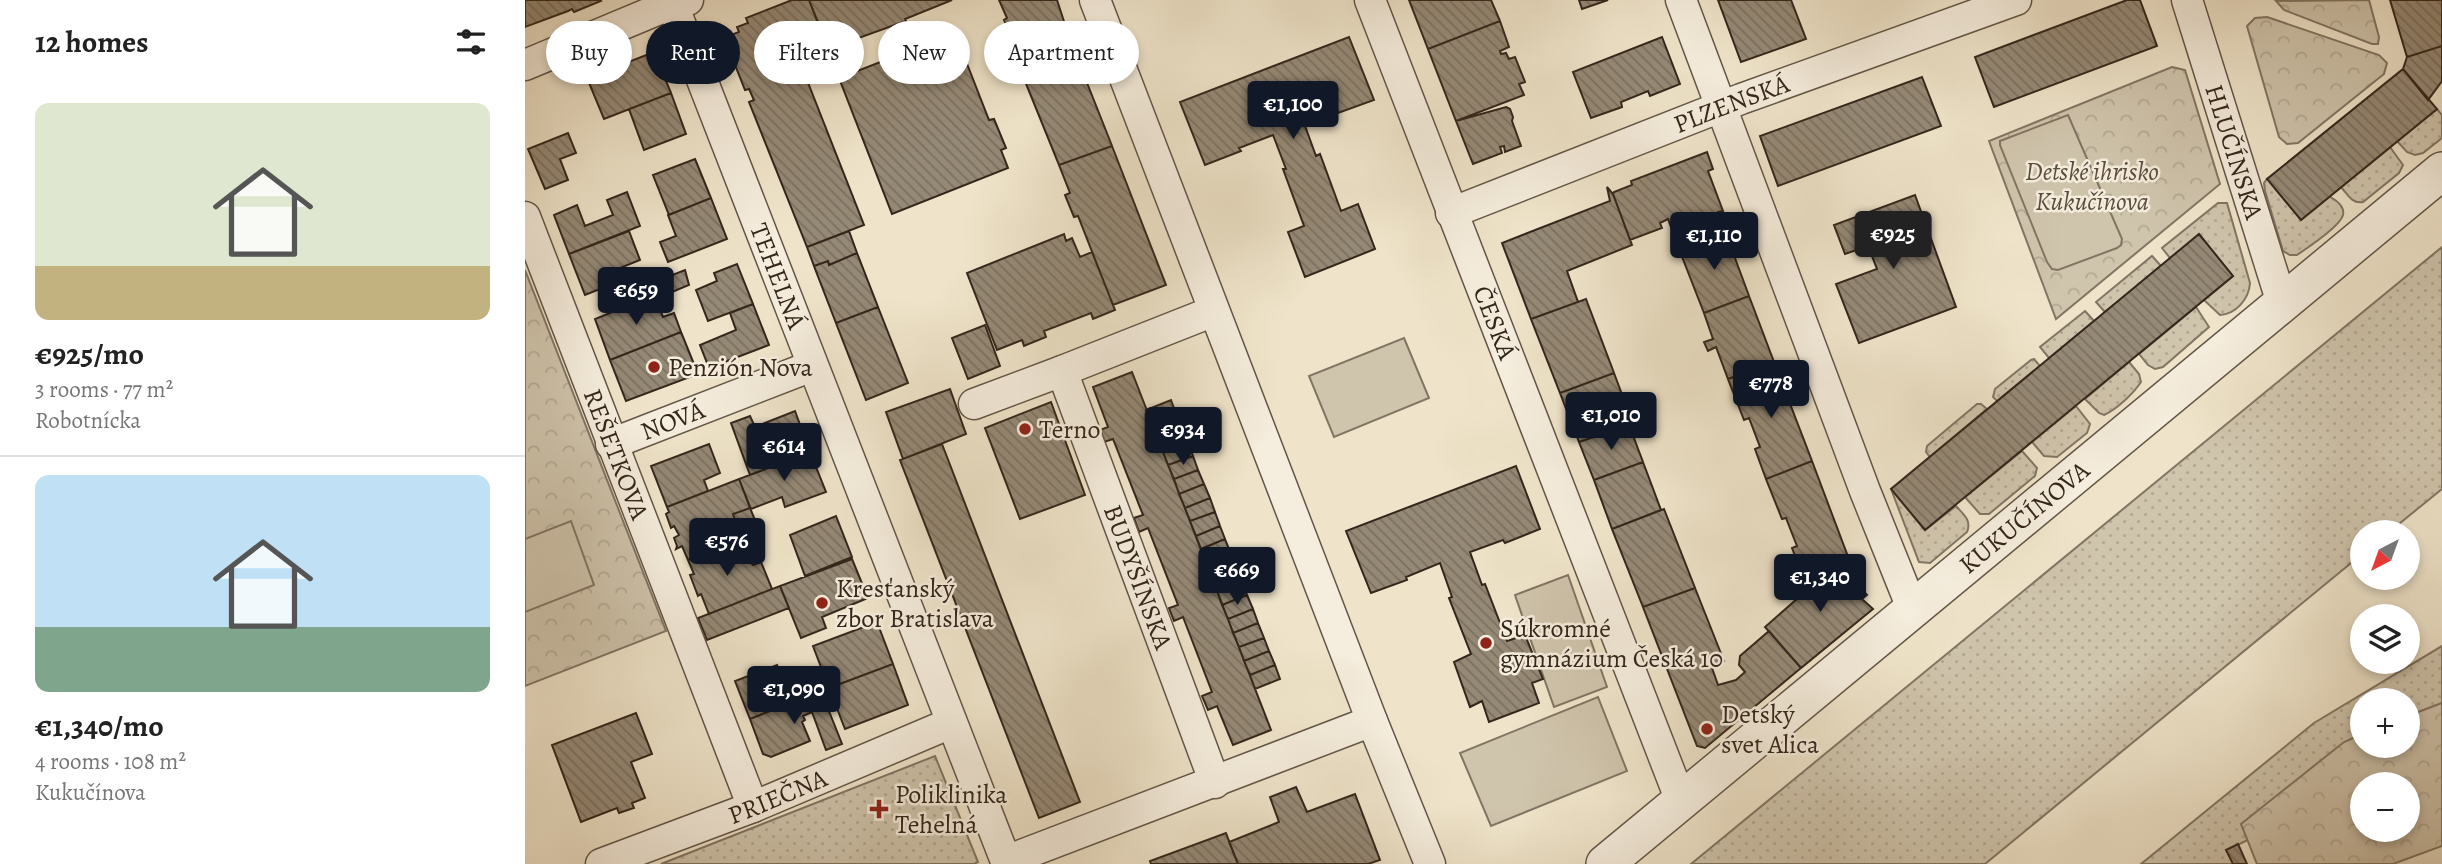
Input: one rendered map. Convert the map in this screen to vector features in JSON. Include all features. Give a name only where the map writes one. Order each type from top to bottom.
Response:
[{"type":"street","points":[[1095,0],[1372,721],[1430,864]]},
{"type":"street","name":"ČESKÁ","points":[[1370,0],[1681,802]]},
{"type":"street","points":[[1681,0],[1860,478],[1912,608]]},
{"type":"street","name":"PLZENSKÁ","points":[[1451,213],[1956,11],[2016,0]]},
{"type":"street","name":"HLUČÍNSKA","points":[[2187,0],[2282,303]]},
{"type":"street","points":[[525,65],[677,2]]},
{"type":"street","name":"TEHELNÁ","points":[[677,2],[812,366],[1007,863]]},
{"type":"street","name":"KUKUČÍNOVA","points":[[1605,864],[2442,171]]},
{"type":"street","name":"REŠETKOVA","points":[[525,217],[753,807]]},
{"type":"street","points":[[974,404],[1214,311]]},
{"type":"street","name":"NOVÁ","points":[[611,444],[812,366]]},
{"type":"street","name":"BUDYŠÍNSKA","points":[[1062,371],[1215,783]]},
{"type":"street","points":[[1007,863],[1372,721]]},
{"type":"street","name":"PRIEČNA","points":[[601,864],[753,807],[951,723]]},
{"type":"green space","points":[[2369,0],[2379,37],[2378,44],[2284,10],[2276,1]]},
{"type":"green space","points":[[2267,17],[2379,55],[2387,63],[2384,74],[2298,143],[2287,144],[2279,137],[2247,26],[2255,18]]},
{"type":"green space","name":"Detské ihrisko Kukučínova","points":[[2172,67],[2185,70],[2220,184],[2056,319],[1989,141]]},
{"type":"green space","points":[[2437,109],[2442,115],[2442,138],[2423,153],[2415,155],[2407,152],[2397,141]]},
{"type":"green space","points":[[2068,115],[2122,239],[2117,248],[2058,270],[2052,269],[2047,262],[2000,141]]},
{"type":"green space","points":[[2390,147],[2403,165],[2399,173],[2363,202],[2353,200],[2341,187]]},
{"type":"green space","points":[[2267,179],[2313,190],[2335,200],[2342,207],[2341,220],[2297,255],[2290,255],[2283,251],[2265,191],[2264,183]]},
{"type":"green space","points":[[2218,203],[2227,203],[2250,283],[2241,305],[2220,315],[2204,300],[2233,276],[2199,235],[2170,258],[2162,248]]},
{"type":"green space","points":[[2442,247],[2442,489],[2404,520],[2350,520],[2350,564],[1985,864],[1691,864]]},
{"type":"green space","points":[[2152,256],[2161,266],[2105,312],[2096,302]]},
{"type":"green space","points":[[525,270],[666,631],[525,686]]},
{"type":"green space","points":[[2196,307],[2209,327],[2163,367],[2155,369],[2148,365],[2139,354]]},
{"type":"green space","points":[[2085,311],[2094,321],[2049,358],[2040,347]]},
{"type":"green space","points":[[1404,338],[1429,398],[1334,437],[1309,376]]},
{"type":"green space","points":[[2034,359],[2040,366],[1997,401],[1993,397],[1995,389]]},
{"type":"green space","points":[[2129,362],[2139,374],[2141,382],[2114,409],[2104,415],[2099,413],[2085,399]]},
{"type":"green space","points":[[1977,404],[1987,409],[1930,457],[1926,452],[1927,446]]},
{"type":"green space","points":[[2076,406],[2090,424],[2087,433],[2057,457],[2044,456],[2032,442]]},
{"type":"green space","points":[[2022,451],[2037,468],[2035,476],[1989,514],[1980,514],[1965,497]]},
{"type":"green space","points":[[1891,489],[1925,530],[1956,506],[1968,521],[1967,532],[1930,563],[1919,562]]},
{"type":"green space","points":[[571,521],[594,585],[525,612],[525,539]]},
{"type":"green space","points":[[1568,575],[1607,687],[1554,707],[1515,595]]},
{"type":"green space","points":[[2442,646],[2442,703],[2420,711],[2420,688],[2372,688],[2395,674],[2420,674],[2420,659]]},
{"type":"green space","points":[[1598,697],[1627,771],[1491,826],[1460,753]]},
{"type":"green space","points":[[2350,701],[2350,745],[2248,840],[2227,850],[2233,864],[2141,864],[2314,723]]},
{"type":"green space","points":[[2442,703],[2442,846],[2393,864],[2257,864],[2241,824],[2350,739],[2350,758],[2420,758],[2420,711]]},
{"type":"green space","name":"Poliklinika Tehelná","points":[[935,756],[978,862],[974,864],[661,864]]},
{"type":"building","points":[[525,0],[600,0],[601,1],[525,27]]},
{"type":"building","points":[[792,0],[809,0],[817,21],[754,21],[754,84],[809,84],[864,225],[807,247],[749,102],[754,100],[749,89],[745,90],[740,77],[740,26],[748,23],[746,18]]},
{"type":"building","points":[[809,0],[952,0],[905,19],[906,21],[878,21],[878,31],[864,36],[864,21],[817,21]]},
{"type":"building","points":[[999,0],[1057,0],[1064,21],[1004,21],[1007,18]]},
{"type":"building","points":[[1409,0],[1491,0],[1500,21],[1428,49]]},
{"type":"building","points":[[1579,0],[1608,0],[1582,9]]},
{"type":"building","points":[[1718,0],[1791,0],[1806,39],[1741,62]]},
{"type":"building","points":[[2127,0],[2140,0],[2157,46],[1994,107],[1975,57]]},
{"type":"building","points":[[2390,0],[2442,0],[2442,46],[2407,57]]},
{"type":"building","points":[[1500,21],[1509,47],[1500,51],[1501,54],[1506,53],[1509,59],[1515,57],[1525,82],[1519,84],[1524,95],[1456,121],[1428,49]]},
{"type":"building","points":[[1349,37],[1374,100],[1304,123],[1316,156],[1320,154],[1341,211],[1358,204],[1375,249],[1305,277],[1288,232],[1304,226],[1273,135],[1205,165],[1180,102]]},
{"type":"building","points":[[1662,37],[1680,84],[1650,96],[1648,91],[1621,102],[1622,107],[1591,118],[1573,72]]},
{"type":"building","points":[[2442,46],[2442,81],[2428,100],[2403,69],[2407,57]]},
{"type":"building","points":[[646,55],[646,84],[667,84],[671,93],[604,119],[589,84],[632,84],[632,61]]},
{"type":"building","points":[[878,63],[878,84],[970,84],[970,71],[989,120],[994,119],[1006,148],[1001,150],[1008,168],[892,214],[841,84],[864,84],[864,68]]},
{"type":"building","points":[[2403,69],[2437,109],[2301,220],[2267,179]]},
{"type":"building","points":[[1922,77],[1941,126],[1778,186],[1760,136]]},
{"type":"building","points":[[1026,84],[1087,84],[1112,146],[1059,165]]},
{"type":"building","points":[[671,93],[686,134],[644,150],[629,109]]},
{"type":"building","points":[[1506,107],[1510,109],[1521,146],[1505,152],[1504,146],[1500,147],[1502,153],[1473,164],[1456,121]]},
{"type":"building","points":[[568,133],[576,153],[560,159],[568,180],[545,189],[528,149]]},
{"type":"building","points":[[1112,146],[1166,285],[1113,305],[1078,216],[1074,217],[1065,195],[1070,193],[1059,165]]},
{"type":"building","points":[[1707,152],[1713,169],[1708,171],[1723,211],[1718,212],[1725,231],[1679,249],[1668,219],[1660,223],[1662,228],[1630,240],[1614,192],[1632,185],[1631,181]]},
{"type":"building","points":[[695,159],[711,198],[669,215],[653,175]]},
{"type":"building","points":[[1607,187],[1613,194],[1632,245],[1567,271],[1578,302],[1531,319],[1502,243],[1610,201]]},
{"type":"building","points":[[627,192],[640,226],[569,254],[554,215],[577,205],[585,226],[613,215],[607,200]]},
{"type":"building","points":[[1915,195],[1956,307],[1859,343],[1836,284],[1877,269],[1868,246],[1845,254],[1834,225]]},
{"type":"building","points":[[711,198],[727,239],[668,262],[660,242],[676,236],[668,215]]},
{"type":"building","points":[[629,231],[640,260],[605,274],[610,285],[585,295],[569,254]]},
{"type":"building","points":[[849,231],[857,253],[829,265],[828,261],[814,266],[807,247]]},
{"type":"building","points":[[1725,231],[1749,296],[1704,313],[1679,249]]},
{"type":"building","points":[[1064,234],[1066,241],[1072,238],[1080,257],[1092,252],[1115,310],[1093,319],[1091,313],[1044,331],[1046,337],[1024,346],[1022,340],[997,350],[967,273]]},
{"type":"building","points":[[2199,234],[2233,276],[1925,530],[1891,489]]},
{"type":"building","points":[[857,253],[878,307],[836,323],[814,266],[828,261],[829,265]]},
{"type":"building","points":[[737,264],[753,304],[708,321],[696,290],[717,281],[714,273]]},
{"type":"building","points":[[685,270],[689,285],[667,294],[670,303],[659,308],[649,284]]},
{"type":"building","points":[[654,295],[663,317],[674,313],[681,332],[610,360],[595,319]]},
{"type":"building","points":[[1749,296],[1774,362],[1728,379],[1716,347],[1708,351],[1704,342],[1713,339],[1704,313]]},
{"type":"building","points":[[1586,299],[1614,373],[1560,393],[1531,319]]},
{"type":"building","points":[[753,304],[769,345],[709,368],[700,345],[736,330],[730,313]]},
{"type":"building","points":[[878,307],[908,383],[866,400],[836,323]]},
{"type":"building","points":[[985,325],[1000,366],[968,379],[952,338]]},
{"type":"building","name":"Penzión Nova","points":[[681,332],[698,374],[626,401],[610,360]]},
{"type":"building","points":[[1774,362],[1812,461],[1766,479],[1755,449],[1760,447],[1749,418],[1744,420],[1728,379]]},
{"type":"building","points":[[1132,372],[1271,730],[1233,745],[1217,706],[1208,710],[1202,696],[1212,692],[1183,617],[1174,621],[1169,608],[1178,605],[1148,528],[1139,532],[1134,518],[1143,515],[1113,439],[1104,442],[1100,430],[1108,427],[1093,387]]},
{"type":"building","points":[[1614,373],[1633,424],[1579,442],[1560,393]]},
{"type":"building","points":[[950,389],[966,434],[903,459],[886,412]]},
{"type":"building","points":[[1171,400],[1176,414],[1151,423],[1146,410]]},
{"type":"building","points":[[1051,402],[1085,495],[1020,519],[985,428]]},
{"type":"building","points":[[795,411],[810,452],[750,475],[731,423],[750,416],[755,427]]},
{"type":"building","points":[[1176,414],[1182,428],[1157,438],[1151,423]]},
{"type":"building","points":[[1629,425],[1643,462],[1594,480],[1579,442]]},
{"type":"building","points":[[1182,428],[1188,443],[1163,452],[1157,438]]},
{"type":"building","points":[[1188,443],[1193,456],[1168,465],[1163,452]]},
{"type":"building","points":[[709,444],[720,473],[704,480],[708,491],[667,507],[651,466]]},
{"type":"building","points":[[942,444],[1080,802],[1039,818],[900,460]]},
{"type":"building","points":[[810,452],[826,492],[785,507],[782,497],[751,509],[739,479]]},
{"type":"building","points":[[1193,456],[1198,470],[1174,479],[1168,465]]},
{"type":"building","points":[[1812,461],[1850,562],[1804,579],[1792,548],[1797,546],[1786,518],[1782,519],[1766,479]]},
{"type":"building","points":[[1643,462],[1661,510],[1612,529],[1594,480]]},
{"type":"building","points":[[1516,466],[1540,529],[1505,543],[1503,540],[1470,552],[1507,641],[1525,635],[1543,679],[1532,683],[1539,703],[1489,722],[1482,701],[1470,707],[1454,662],[1471,654],[1449,598],[1452,597],[1440,563],[1406,577],[1407,580],[1371,593],[1346,531]]},
{"type":"building","points":[[1198,470],[1204,484],[1179,494],[1174,479]]},
{"type":"building","points":[[739,479],[750,508],[733,514],[742,539],[688,560],[682,546],[676,549],[674,538],[679,535],[674,526],[671,528],[666,514],[669,512],[667,507]]},
{"type":"building","points":[[1204,484],[1210,498],[1185,508],[1179,494]]},
{"type":"building","points":[[1210,498],[1215,512],[1190,521],[1185,508]]},
{"type":"building","points":[[750,508],[760,532],[742,539],[733,514]]},
{"type":"building","points":[[1664,509],[1695,588],[1643,607],[1612,529]]},
{"type":"building","points":[[1215,512],[1220,526],[1196,536],[1190,521]]},
{"type":"building","points":[[836,516],[852,557],[805,576],[790,535]]},
{"type":"building","points":[[1220,526],[1225,539],[1201,549],[1196,536]]},
{"type":"building","points":[[1225,539],[1231,554],[1206,563],[1201,549]]},
{"type":"building","points":[[738,541],[743,555],[753,565],[761,562],[772,589],[709,614],[701,594],[698,596],[688,560]]},
{"type":"building","points":[[1231,554],[1236,568],[1212,577],[1206,563]]},
{"type":"building","name":"Kresťanský zbor Bratislava","points":[[852,559],[868,598],[822,617],[826,628],[801,638],[780,586]]},
{"type":"building","points":[[1850,562],[1855,582],[1867,595],[1862,599],[1873,609],[1801,668],[1765,627],[1807,590],[1804,579]]},
{"type":"building","points":[[1236,568],[1242,581],[1217,591],[1212,577]]},
{"type":"building","points":[[1242,581],[1247,595],[1222,605],[1217,591]]},
{"type":"building","points":[[780,586],[789,608],[707,640],[698,618]]},
{"type":"building","points":[[1695,588],[1724,661],[1711,665],[1718,685],[1736,680],[1745,672],[1739,665],[1740,656],[1769,631],[1801,668],[1705,748],[1697,746],[1643,607]]},
{"type":"building","points":[[1247,595],[1253,609],[1228,619],[1222,605]]},
{"type":"building","points":[[1253,609],[1258,623],[1233,633],[1228,619]]},
{"type":"building","points":[[877,622],[893,664],[829,688],[813,646]]},
{"type":"building","points":[[1258,623],[1264,638],[1239,647],[1233,633]]},
{"type":"building","points":[[1264,638],[1269,651],[1244,661],[1239,647]]},
{"type":"building","points":[[1269,651],[1275,665],[1250,675],[1244,661]]},
{"type":"building","points":[[893,664],[908,705],[845,729],[829,688]]},
{"type":"building","points":[[777,665],[788,691],[805,684],[809,695],[750,719],[735,681]]},
{"type":"building","points":[[1275,665],[1280,679],[1255,689],[1250,675]]},
{"type":"building","points":[[821,691],[842,744],[826,750],[812,712],[803,716],[805,720],[802,722],[810,741],[771,757],[763,754],[750,719]]},
{"type":"building","points":[[636,713],[652,754],[631,762],[645,798],[632,803],[634,808],[619,813],[617,808],[581,822],[552,745]]},
{"type":"building","points":[[1296,787],[1307,812],[1355,794],[1380,860],[1368,864],[1238,864],[1229,842],[1279,822],[1270,797]]},
{"type":"building","points":[[1226,833],[1238,864],[1151,864],[1150,861]]},
{"type":"building","points":[[2238,844],[2247,864],[2233,864],[2226,850]]},
{"type":"place","name":"Penzión Nova","points":[[654,367]]},
{"type":"place","name":"Terno","points":[[1025,429]]},
{"type":"place","name":"Kresťanský zbor Bratislava","points":[[822,603]]},
{"type":"place","name":"Súkromné gymnázium Česká 10","points":[[1486,643]]},
{"type":"place","name":"Detský svet Alica","points":[[1707,729]]},
{"type":"place","name":"Poliklinika Tehelná","points":[[879,809]]}]
